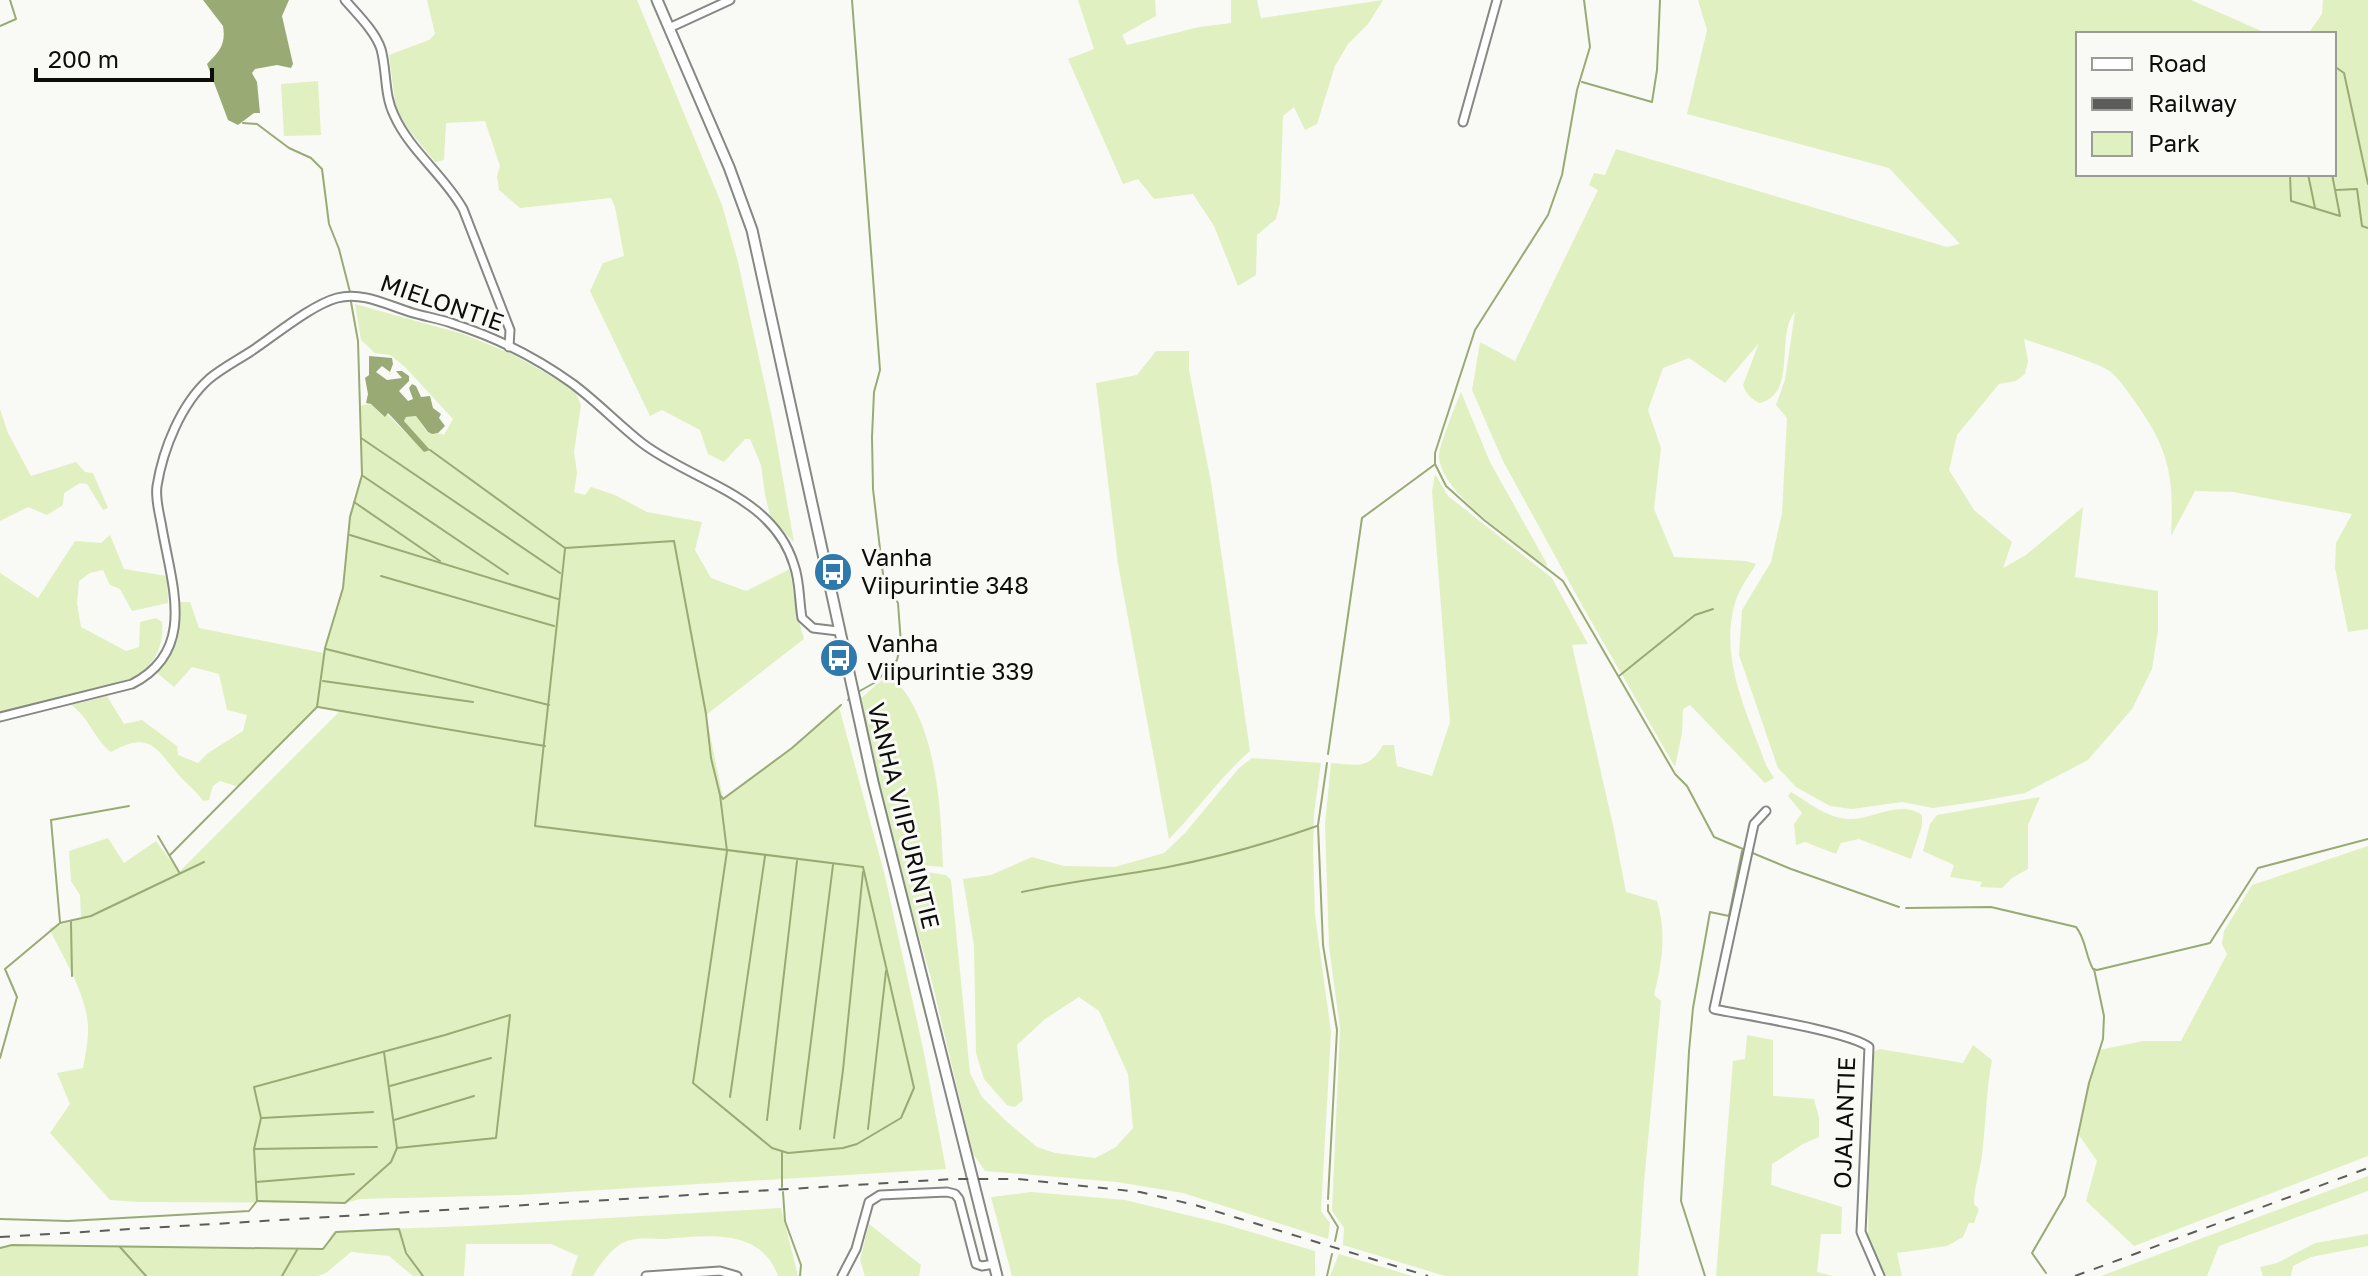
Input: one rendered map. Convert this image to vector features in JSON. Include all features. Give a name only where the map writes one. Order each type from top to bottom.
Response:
[{"type":"street","points":[[345,0],[378,42],[389,100],[401,129],[453,191],[463,209],[510,330],[509,347]]},
{"type":"street","name":"VANHA VIIPURINTIE","points":[[657,0],[729,167],[752,230],[838,631],[997,1276]]},
{"type":"street","points":[[669,28],[730,0]]},
{"type":"street","points":[[1463,122],[1497,0]]},
{"type":"street","name":"MIELONTIE","points":[[0,717],[132,684],[148,676],[170,648],[176,630],[174,596],[156,488],[180,418],[197,391],[211,378],[317,307],[338,298],[360,296],[451,322],[509,347],[573,384],[648,447],[716,483],[766,520],[779,534],[795,567],[802,618],[813,628],[838,631]]},
{"type":"street","name":"OJALANTIE","points":[[1766,811],[1754,824],[1714,1009],[1835,1035],[1869,1047],[1861,1232],[1880,1276]]},
{"type":"street","points":[[842,1276],[856,1249],[869,1202],[880,1195],[952,1192],[959,1199],[976,1264],[994,1264]]},
{"type":"street","points":[[646,1276],[720,1271],[737,1276]]},
{"type":"green space","points":[[427,0],[637,0],[722,205],[738,262],[773,422],[794,542],[771,519],[761,465],[750,439],[745,439],[724,462],[708,454],[700,430],[662,410],[650,416],[590,291],[603,263],[624,256],[611,198],[520,208],[499,190],[497,176],[500,166],[485,121],[446,123],[444,160],[435,162],[408,129],[396,108],[389,55],[429,40],[435,34]]},
{"type":"green space","points":[[1078,0],[1155,0],[1156,16],[1122,35],[1127,45],[1199,27],[1231,23],[1231,0],[1257,0],[1261,18],[1383,0],[1368,24],[1348,44],[1335,66],[1317,124],[1305,130],[1294,107],[1283,116],[1280,203],[1276,219],[1257,235],[1256,275],[1238,286],[1214,226],[1193,194],[1154,199],[1138,179],[1123,184],[1068,59],[1094,49]]},
{"type":"green space","points":[[1698,0],[2191,0],[2263,32],[2076,32],[2076,176],[2336,176],[2336,32],[2309,32],[2322,14],[2323,0],[2368,0],[2368,629],[2348,632],[2335,568],[2336,543],[2352,514],[2233,492],[2195,491],[2171,536],[2172,497],[2163,450],[2147,419],[2124,386],[2105,368],[2024,339],[2028,361],[2025,374],[2016,381],[1999,384],[1957,435],[1949,470],[1974,510],[2012,542],[2003,568],[2026,555],[2083,507],[2075,577],[2158,591],[2158,630],[2152,669],[2132,709],[2088,760],[2025,793],[1933,808],[1902,802],[1852,809],[1830,806],[1796,787],[1778,768],[1739,655],[1742,610],[1771,562],[1782,513],[1787,418],[1776,405],[1785,380],[1795,312],[1786,335],[1779,388],[1772,397],[1760,403],[1749,396],[1743,385],[1759,343],[1725,383],[1689,358],[1663,368],[1648,410],[1661,448],[1654,509],[1674,557],[1756,564],[1735,603],[1730,644],[1737,685],[1766,765],[1774,778],[1765,783],[1690,705],[1683,709],[1675,767],[1503,461],[1472,390],[1480,342],[1515,361],[1598,190],[1589,185],[1594,173],[1605,175],[1616,149],[1947,247],[1960,244],[1889,168],[1687,114],[1707,30]]},
{"type":"green space","points":[[318,81],[321,135],[284,136],[281,84]]},
{"type":"green space","points":[[355,304],[463,334],[512,354],[574,389],[581,405],[574,452],[577,473],[574,492],[585,495],[591,487],[615,495],[647,512],[702,522],[695,550],[711,578],[746,591],[790,569],[804,639],[706,715],[723,798],[792,748],[839,707],[884,872],[946,1169],[519,1195],[360,1199],[345,1203],[139,1202],[110,1200],[50,1133],[70,1104],[57,1073],[83,1068],[88,1036],[81,994],[49,928],[81,919],[80,895],[71,881],[69,851],[108,838],[124,863],[156,841],[179,872],[339,712],[317,707],[239,787],[220,781],[213,786],[209,800],[203,801],[149,744],[134,743],[111,752],[71,705],[107,696],[124,724],[142,720],[177,746],[178,755],[198,763],[243,731],[247,715],[227,710],[219,674],[192,667],[174,687],[157,673],[175,640],[180,602],[190,602],[199,628],[324,653],[343,588],[350,517],[362,475],[361,406],[368,404],[381,409],[410,437],[429,450],[404,421],[406,417],[416,416],[429,433],[444,435],[453,419],[405,367],[390,355],[375,353],[361,340]]},
{"type":"green space","points":[[1156,351],[1189,351],[1189,370],[1211,482],[1250,751],[1169,839],[1118,564],[1096,383],[1137,375]]},
{"type":"green space","points":[[1461,392],[1490,462],[1546,566],[1482,517],[1452,486],[1443,471],[1440,451]]},
{"type":"green space","points":[[0,409],[8,433],[31,476],[76,462],[85,472],[93,473],[108,508],[103,510],[87,484],[80,483],[64,493],[63,505],[47,515],[28,507],[0,521]]},
{"type":"green space","points":[[1435,474],[1448,496],[1552,578],[1588,644],[1572,645],[1626,892],[1657,901],[1662,925],[1662,948],[1654,995],[1661,1001],[1638,1276],[1445,1276],[1343,1245],[1344,1228],[1332,1211],[1340,1028],[1329,947],[1325,824],[1331,763],[1362,764],[1373,759],[1383,745],[1394,745],[1397,766],[1432,776],[1450,722],[1432,491]]},
{"type":"green space","points":[[110,535],[124,569],[167,576],[168,603],[132,611],[120,589],[110,585],[103,570],[90,573],[79,581],[77,603],[81,627],[126,651],[139,647],[140,622],[156,618],[162,622],[162,628],[155,657],[148,667],[121,682],[0,712],[0,573],[38,598],[75,541],[101,543]]},
{"type":"green space","points":[[889,674],[907,695],[919,717],[932,758],[939,802],[943,867],[918,865],[920,871],[946,875],[951,880],[970,1073],[982,1097],[1006,1121],[1037,1147],[1055,1153],[1095,1158],[1116,1147],[1133,1128],[1128,1074],[1099,1011],[1079,997],[1045,1019],[1017,1045],[1023,1100],[1015,1107],[1007,1105],[984,1079],[976,1053],[974,946],[963,879],[991,875],[1032,857],[1064,866],[1115,867],[1164,853],[1185,833],[1239,768],[1252,758],[1321,763],[1313,849],[1315,915],[1331,1032],[1321,1211],[1330,1223],[1328,1239],[1183,1193],[1117,1182],[985,1171],[973,1154],[931,978],[889,831],[861,698]]},
{"type":"green space","points":[[1791,792],[1840,818],[1857,818],[1895,809],[1922,815],[1922,826],[1911,859],[1859,839],[1841,843],[1836,854],[1805,842],[1796,845],[1794,824],[1802,813],[1788,796]]},
{"type":"green space","points":[[2040,797],[2028,825],[2028,869],[2002,888],[1980,887],[1982,882],[1950,877],[1954,865],[1923,851],[1930,824],[1937,815]]},
{"type":"green space","points":[[2368,846],[2368,1156],[2134,1246],[2086,1201],[2097,1161],[2079,1135],[2099,1050],[2143,1041],[2181,1041],[2227,954],[2222,944],[2224,931],[2252,885]]},
{"type":"green space","points":[[1747,1035],[1773,1040],[1773,1096],[1814,1099],[1819,1118],[1819,1137],[1772,1164],[1771,1185],[1842,1207],[1841,1234],[1821,1234],[1817,1272],[1833,1276],[1716,1276],[1733,1061],[1745,1059]]},
{"type":"green space","points":[[1973,1045],[1992,1060],[1974,1198],[1974,1204],[1979,1209],[1974,1223],[1969,1223],[1963,1237],[1947,1246],[1897,1253],[1902,1276],[1886,1276],[1868,1240],[1873,1052],[1880,1049],[1963,1063]]},
{"type":"green space","points":[[2368,1176],[2368,1191],[2219,1246],[2207,1276],[2101,1276]]},
{"type":"green space","points":[[1031,1192],[1125,1200],[1224,1224],[1315,1251],[1315,1276],[1012,1276],[991,1197]]},
{"type":"green space","points":[[781,1208],[798,1276],[778,1276],[770,1260],[759,1249],[745,1242],[714,1236],[627,1241],[612,1251],[593,1276],[571,1276],[578,1256],[551,1244],[466,1244],[464,1276],[413,1276],[389,1256],[351,1252],[318,1276],[0,1276],[0,1248],[12,1245],[322,1250],[334,1231]]},
{"type":"green space","points":[[869,1224],[921,1265],[919,1276],[865,1276],[860,1260]]},
{"type":"green space","points":[[2368,1234],[2368,1246],[2311,1257],[2293,1266],[2291,1276],[2263,1276],[2260,1267],[2277,1263],[2315,1243]]},
{"type":"green space","points":[[1339,1254],[1412,1276],[1330,1276]]},
{"type":"shaded area","points":[[203,0],[289,0],[282,16],[293,64],[291,68],[277,65],[255,69],[252,73],[257,82],[260,113],[254,113],[238,125],[228,120],[207,64],[221,47],[224,32],[223,26]]},
{"type":"shaded area","points":[[369,356],[392,358],[390,372],[382,366],[376,372],[387,380],[402,378],[396,371],[409,376],[409,381],[399,391],[408,401],[413,399],[409,388],[412,384],[421,397],[430,396],[433,408],[441,414],[439,418],[445,426],[438,433],[428,432],[416,416],[406,417],[404,421],[430,450],[424,452],[388,413],[385,417],[366,403],[365,378],[369,375]]},
{"type":"waterway","points":[[0,26],[16,19],[10,0]]},
{"type":"waterway","points":[[852,0],[880,370],[874,392],[873,489],[884,583],[898,603],[901,644],[897,660],[874,683],[858,692]]},
{"type":"waterway","points":[[1584,0],[1590,47],[1577,90],[1562,175],[1548,215],[1475,330],[1435,453],[1435,464],[1446,486],[1484,520],[1563,581],[1675,774],[1687,786],[1714,837],[1791,869],[1899,907]]},
{"type":"waterway","points":[[1582,82],[1652,102],[1657,70],[1660,0]]},
{"type":"waterway","points":[[2336,67],[2344,73],[2368,184]]},
{"type":"waterway","points":[[243,123],[257,124],[289,148],[311,158],[322,169],[329,224],[350,292]]},
{"type":"waterway","points":[[2290,176],[2291,201],[2340,216],[2332,176]]},
{"type":"waterway","points":[[2308,176],[2315,208]]},
{"type":"waterway","points":[[2336,190],[2357,189],[2362,226],[2368,228]]},
{"type":"waterway","points":[[170,855],[317,707],[325,648],[343,588],[350,517],[362,475],[358,341],[351,302]]},
{"type":"waterway","points":[[361,438],[560,573]]},
{"type":"waterway","points":[[430,450],[565,548],[674,541],[720,795],[727,851],[693,1083],[772,1148],[788,1153],[857,1144],[901,1118],[914,1088],[863,867]]},
{"type":"waterway","points":[[1328,754],[1362,518],[1434,465]]},
{"type":"waterway","points":[[363,476],[508,574]]},
{"type":"waterway","points":[[354,502],[440,561]]},
{"type":"waterway","points":[[350,535],[558,599]]},
{"type":"waterway","points":[[565,549],[535,826],[863,867]]},
{"type":"waterway","points":[[381,576],[554,626]]},
{"type":"waterway","points":[[1619,676],[1695,615],[1713,609]]},
{"type":"waterway","points":[[326,649],[549,705]]},
{"type":"waterway","points":[[323,681],[473,702]]},
{"type":"waterway","points":[[721,796],[723,799],[792,748],[841,705]]},
{"type":"waterway","points":[[318,707],[545,746]]},
{"type":"waterway","points":[[1327,763],[1318,825],[1323,945],[1337,1030],[1328,1199]]},
{"type":"waterway","points":[[60,922],[51,820],[129,806]]},
{"type":"waterway","points":[[1022,892],[1187,863],[1317,826]]},
{"type":"waterway","points":[[158,836],[179,872]]},
{"type":"waterway","points":[[1906,908],[1991,907],[2076,927],[2090,964],[2097,970],[2210,943],[2258,868],[2368,839]]},
{"type":"waterway","points":[[1705,1276],[1681,1201],[1689,1051],[1693,1008],[1710,912],[1729,916],[1742,851]]},
{"type":"waterway","points":[[730,1097],[765,856]]},
{"type":"waterway","points":[[767,1120],[797,861]]},
{"type":"waterway","points":[[0,1058],[17,997],[5,969],[60,923],[91,916],[204,862]]},
{"type":"waterway","points":[[800,1129],[833,865]]},
{"type":"waterway","points":[[834,1138],[863,872]]},
{"type":"waterway","points":[[71,922],[72,976]]},
{"type":"waterway","points":[[2046,1273],[2032,1253],[2065,1196],[2089,1083],[2103,1039],[2104,1016],[2094,969]]},
{"type":"waterway","points":[[868,1129],[886,971]]},
{"type":"waterway","points":[[0,1219],[68,1221],[249,1211],[257,1201],[254,1149],[261,1118],[254,1087],[510,1015],[496,1138],[397,1148]]},
{"type":"waterway","points":[[258,1201],[345,1203],[391,1162],[397,1148],[384,1052]]},
{"type":"waterway","points":[[390,1086],[491,1058]]},
{"type":"waterway","points":[[394,1120],[474,1096]]},
{"type":"waterway","points":[[262,1118],[373,1112]]},
{"type":"waterway","points":[[254,1149],[377,1147]]},
{"type":"waterway","points":[[782,1153],[782,1187]]},
{"type":"waterway","points":[[256,1182],[354,1174]]},
{"type":"waterway","points":[[783,1192],[785,1221],[801,1265],[800,1276]]},
{"type":"waterway","points":[[1328,1205],[1328,1211],[1338,1227],[1335,1241]]},
{"type":"waterway","points":[[0,1248],[12,1245],[323,1249],[336,1232],[399,1229],[406,1253],[423,1276]]},
{"type":"waterway","points":[[120,1247],[146,1276]]},
{"type":"waterway","points":[[282,1276],[297,1250]]},
{"type":"waterway","points":[[1327,1276],[1332,1254]]},
{"type":"railway","points":[[2075,1276],[2368,1168]]},
{"type":"railway","points":[[0,1237],[953,1179],[1018,1179],[1140,1192],[1195,1205],[1428,1276]]},
{"type":"place","name":"Vanha Viipurintie 348","points":[[833,572]]},
{"type":"place","name":"Vanha Viipurintie 339","points":[[839,658]]}]
